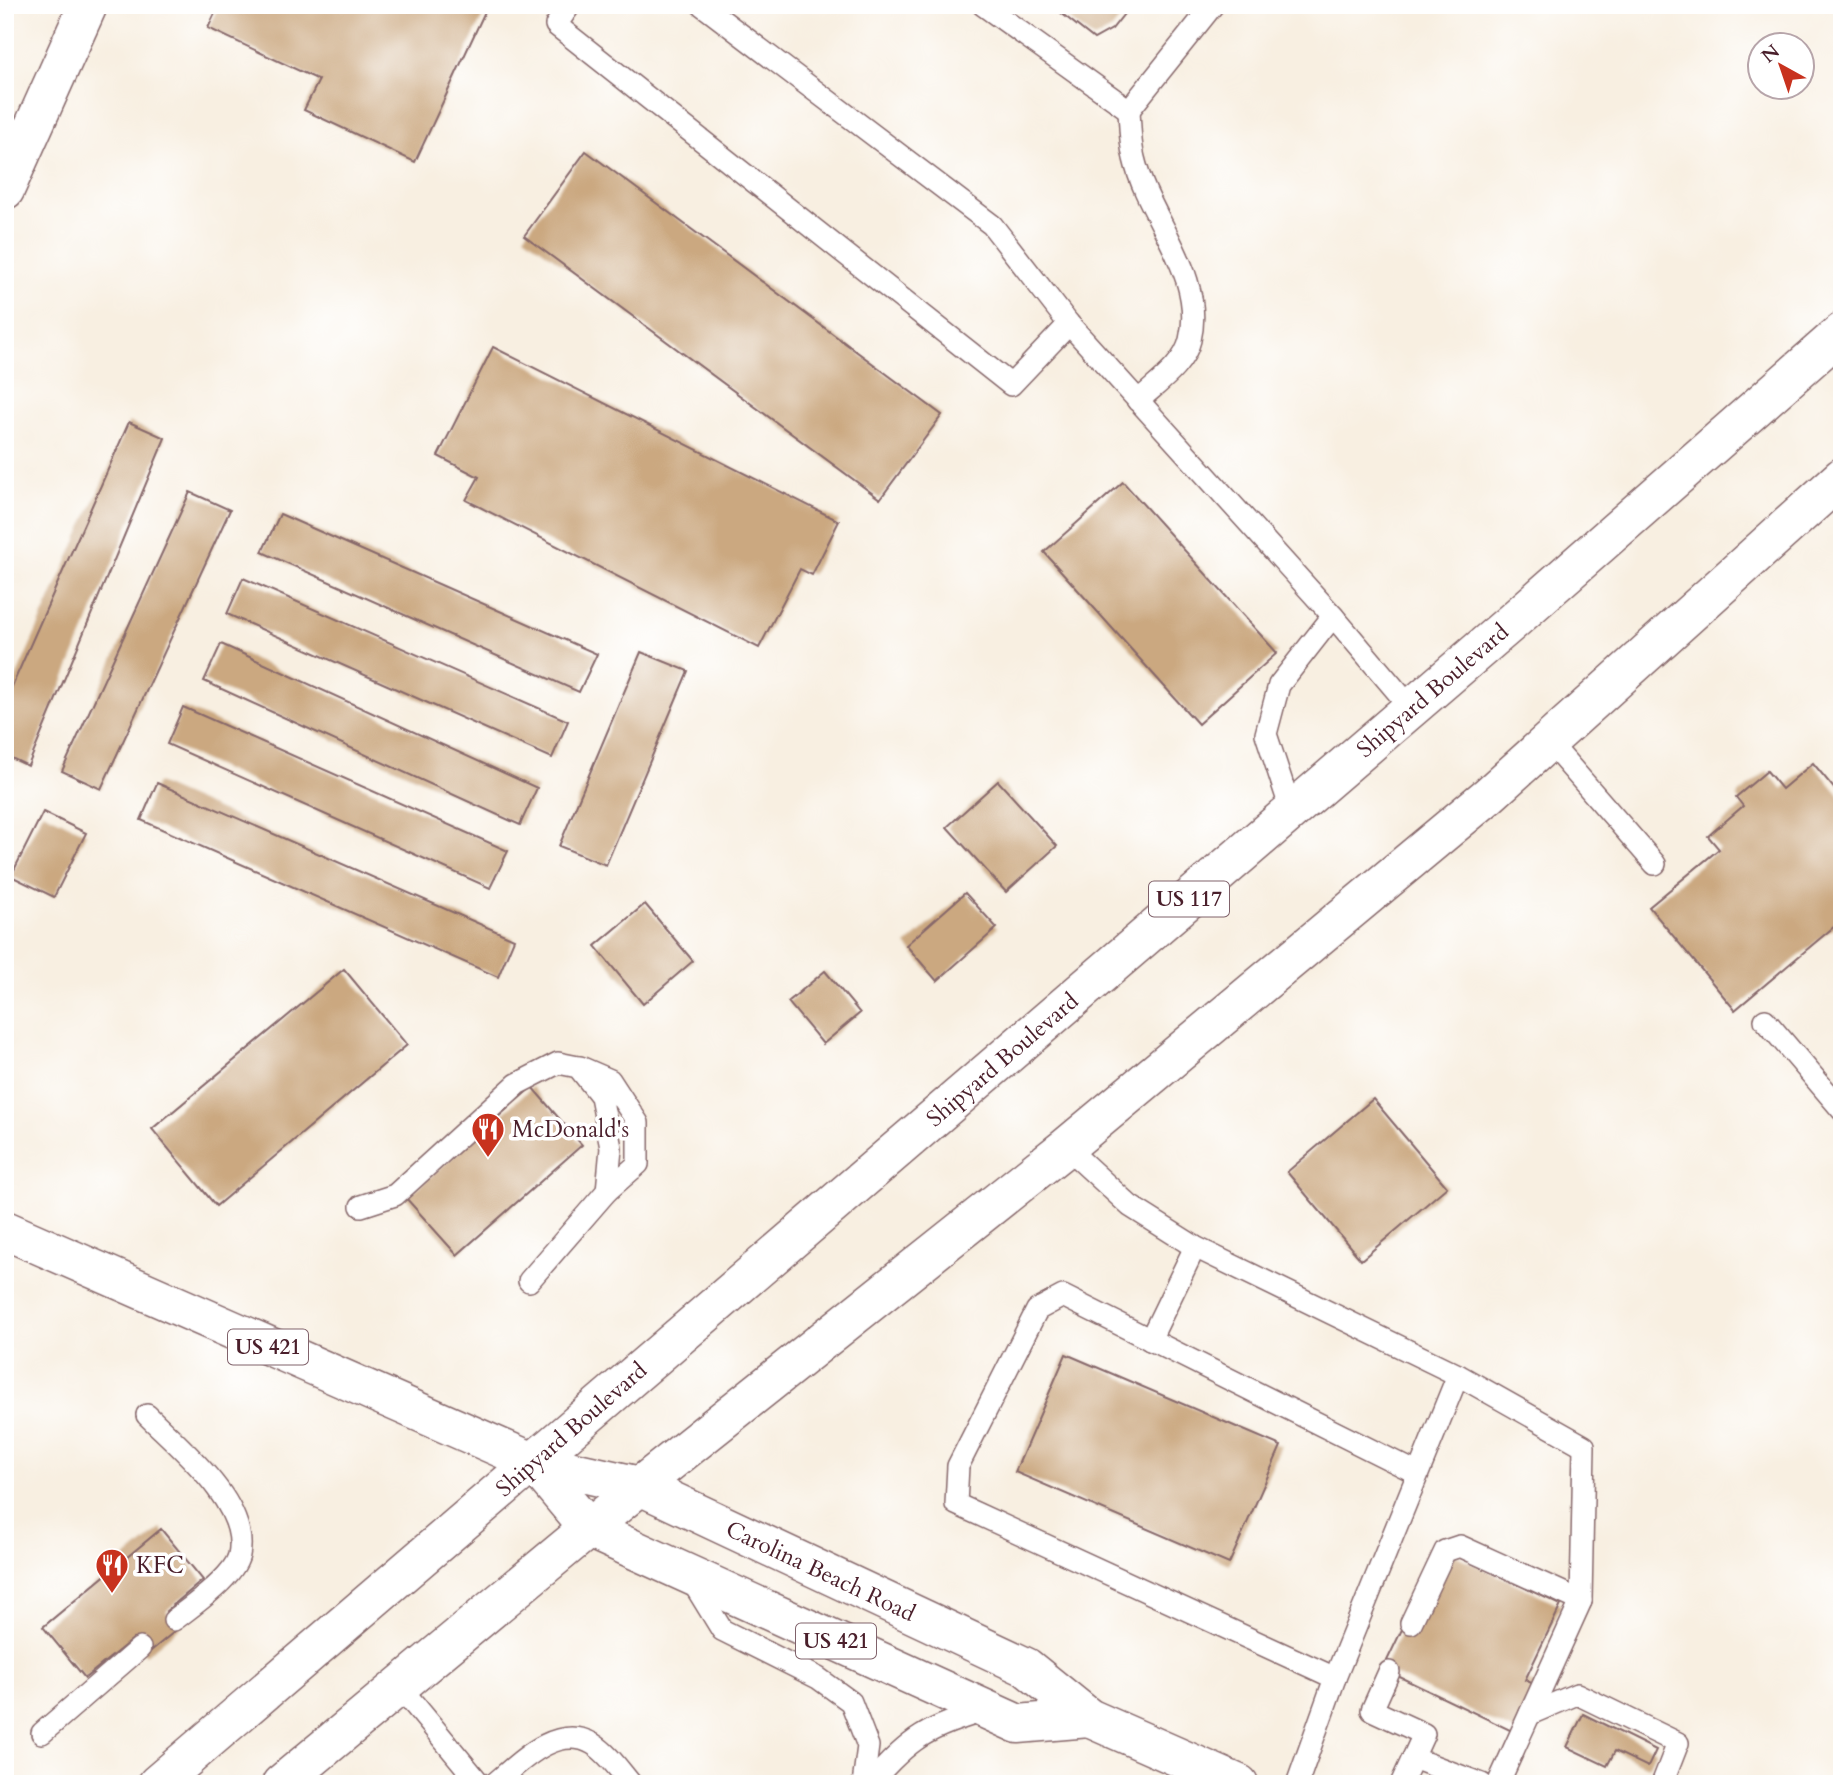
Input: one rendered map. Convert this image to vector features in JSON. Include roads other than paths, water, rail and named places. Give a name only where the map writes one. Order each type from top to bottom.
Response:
[{"type":"main road","points":[[5,190],[88,5]]},
{"type":"main road","name":"Shipyard Boulevard","points":[[157,1784],[1667,488],[1842,332]]},
{"type":"main road","points":[[281,1784],[640,1486],[1066,1147],[1489,794],[1842,477]]},
{"type":"main road","name":"Carolina Beach Road","points":[[5,1230],[533,1462],[640,1486],[1026,1667],[1089,1718],[1239,1784]]},
{"type":"main road","name":"Carolina Beach Road","points":[[533,1462],[589,1529],[1018,1724],[1089,1718]]},
{"type":"lane","points":[[570,5],[556,25],[1011,385],[1069,324]]},
{"type":"lane","points":[[702,5],[992,225],[1069,324],[1332,616],[1411,708]]},
{"type":"lane","points":[[983,5],[1129,110]]},
{"type":"lane","points":[[1138,401],[1175,367],[1185,350],[1190,341],[1191,309],[1187,279],[1134,159],[1129,110],[1213,5]]},
{"type":"lane","points":[[1291,810],[1266,734],[1279,685],[1332,616]]},
{"type":"lane","points":[[1548,741],[1655,864]]},
{"type":"lane","points":[[1765,1020],[1842,1110]]},
{"type":"lane","points":[[360,1206],[395,1195],[517,1084],[558,1063],[578,1067],[610,1080],[638,1123],[638,1164],[607,1191],[530,1281]]},
{"type":"lane","points":[[578,1067],[601,1096],[611,1148],[607,1191]]},
{"type":"lane","points":[[1066,1147],[1130,1206],[1195,1247],[1458,1375],[1584,1446],[1581,1601],[1498,1784]]},
{"type":"lane","points":[[1150,1340],[1195,1247]]},
{"type":"lane","points":[[1335,1678],[956,1504],[958,1466],[1037,1310],[1063,1296],[1418,1473]]},
{"type":"lane","points":[[1297,1784],[1335,1678],[1458,1375]]},
{"type":"lane","points":[[147,1415],[228,1501],[239,1531],[239,1557],[216,1586],[174,1620]]},
{"type":"lane","points":[[1411,1623],[1445,1551],[1460,1546],[1581,1601]]},
{"type":"lane","points":[[687,1573],[722,1630],[818,1678],[851,1702],[868,1746],[863,1784]]},
{"type":"lane","points":[[42,1733],[140,1648]]},
{"type":"lane","points":[[1388,1672],[1372,1710],[1424,1734],[1401,1784]]},
{"type":"lane","points":[[399,1686],[480,1784]]},
{"type":"lane","points":[[1530,1714],[1577,1694],[1678,1743],[1662,1784]]},
{"type":"lane","points":[[870,1784],[897,1753],[935,1726],[987,1710]]},
{"type":"lane","points":[[494,1784],[527,1756],[552,1741],[576,1737],[595,1745],[631,1784]]},
{"type":"lane","points":[[1413,1758],[1482,1784]]},
{"type":"place","name":"McDonald's","points":[[488,1159]]},
{"type":"place","name":"KFC","points":[[112,1595]]}]
